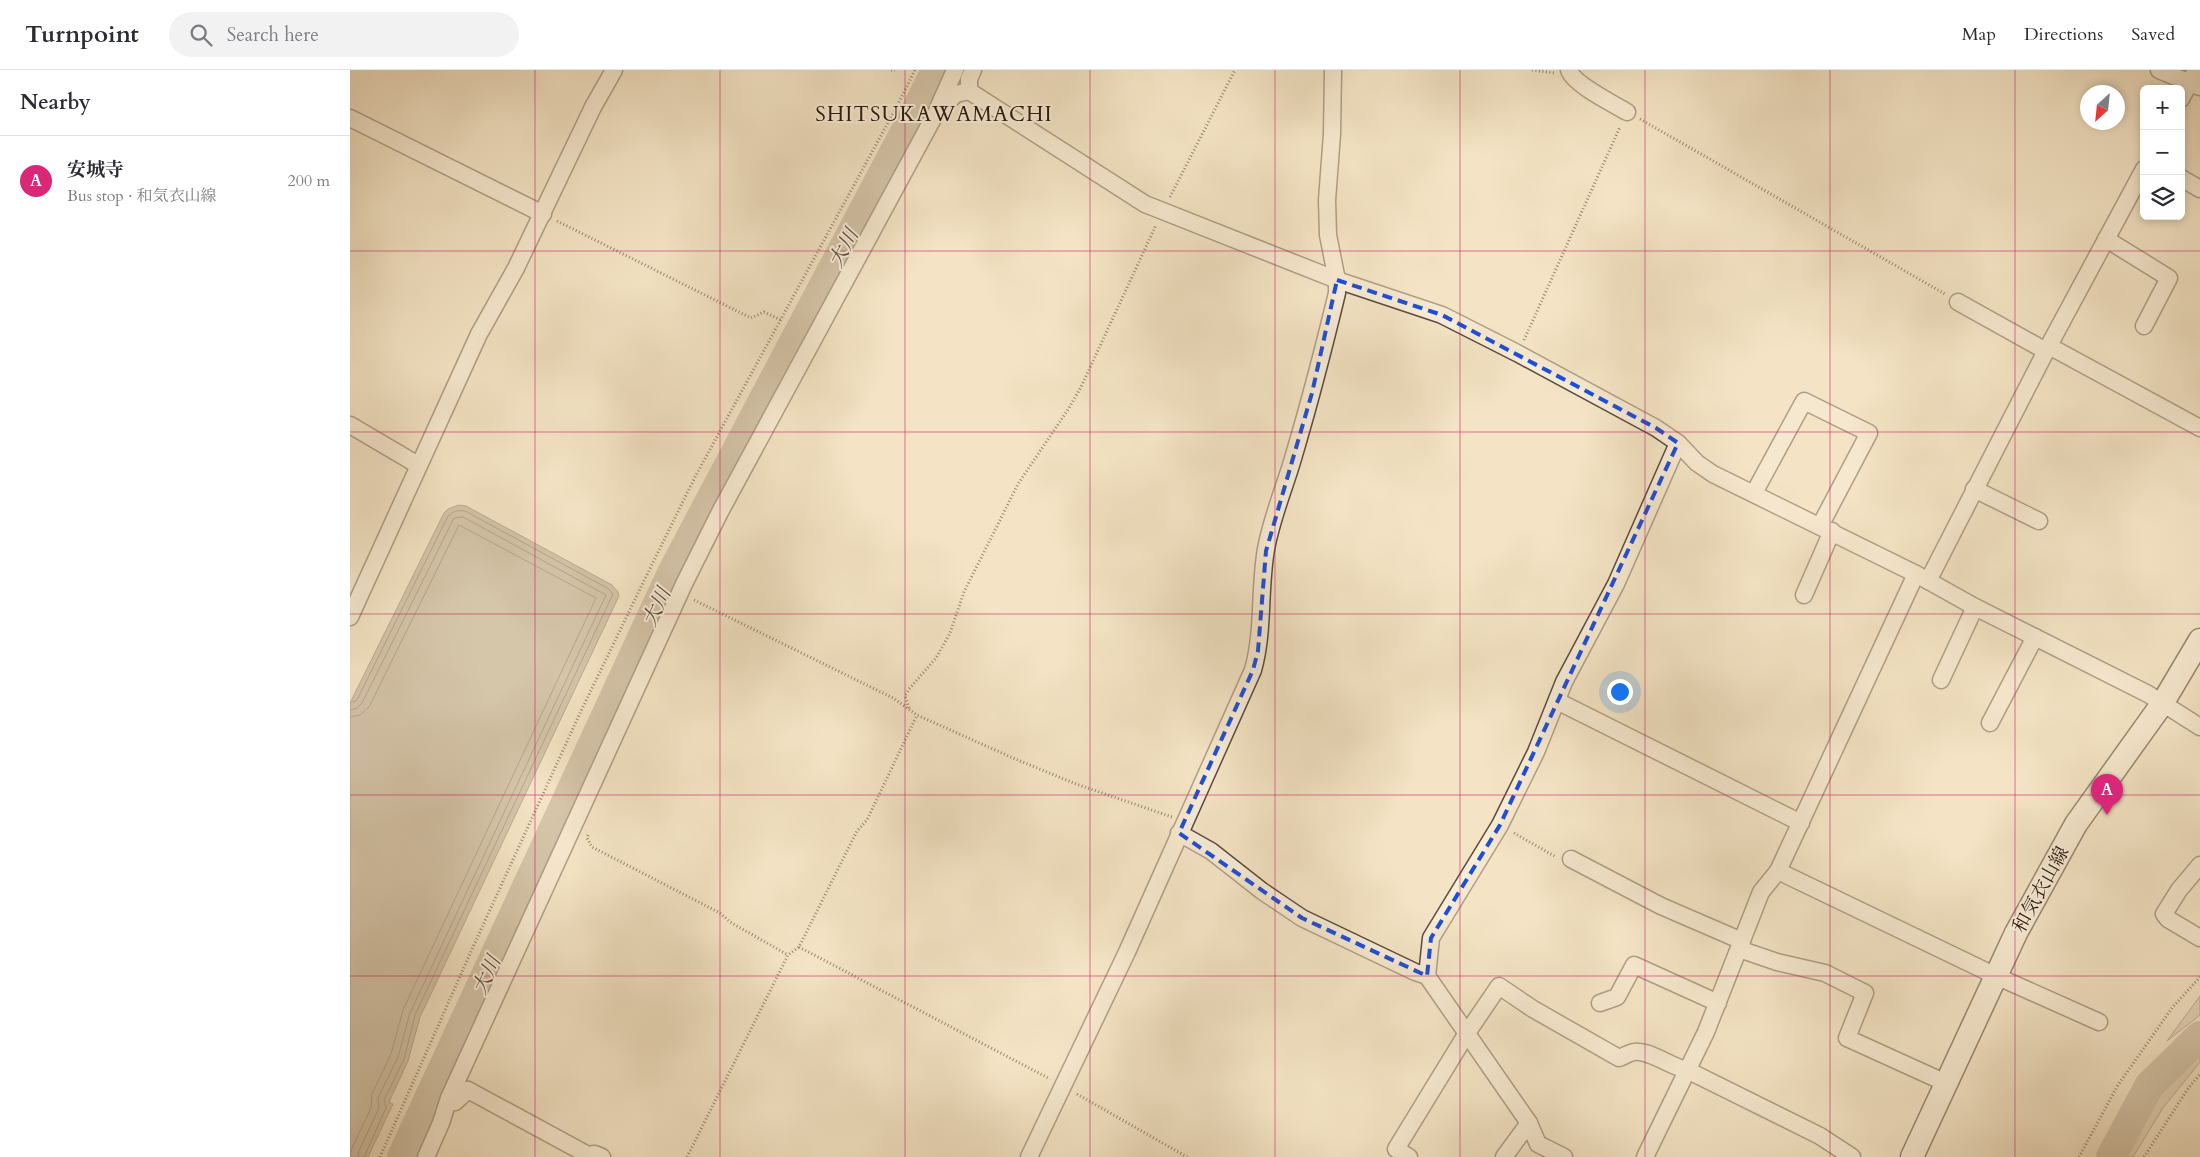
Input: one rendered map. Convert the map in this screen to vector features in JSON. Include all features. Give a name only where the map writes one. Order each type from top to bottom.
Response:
[{"type":"main road","name":"和気衣山線","points":[[1912,1157],[2016,932],[2076,824],[2162,704],[2200,640]]},
{"type":"street","points":[[350,617],[479,334],[516,268],[593,107],[614,70]]},
{"type":"street","points":[[426,1157],[441,1123],[449,1098],[693,566],[720,512],[936,113],[955,70]]},
{"type":"street","points":[[969,91],[969,79],[973,70]]},
{"type":"street","points":[[1028,1157],[1127,952],[1253,670],[1258,651],[1266,551],[1276,506],[1293,458],[1312,393],[1337,293],[1338,280],[1328,236],[1327,200],[1332,134],[1333,70]]},
{"type":"street","points":[[2159,70],[2195,80],[2185,94]]},
{"type":"street","points":[[1570,72],[1601,97],[1627,112]]},
{"type":"street","points":[[936,113],[956,94],[969,91],[1145,204],[1338,280],[1442,315],[1518,353],[1656,428],[1678,443],[1697,463],[1713,474],[1826,529],[2148,694],[2200,728]]},
{"type":"street","points":[[350,118],[543,214]]},
{"type":"street","points":[[1645,1157],[1706,1032],[1761,892],[1778,871],[1922,578],[1974,488],[2141,175]]},
{"type":"street","points":[[2185,180],[2200,189]]},
{"type":"street","points":[[2106,240],[2169,278],[2144,326]]},
{"type":"street","points":[[1958,302],[2200,428]]},
{"type":"street","points":[[1754,493],[1804,401],[1869,434],[1826,529],[1804,595]]},
{"type":"street","points":[[350,425],[418,465]]},
{"type":"street","points":[[1427,976],[1431,938],[1500,825],[1536,752],[1564,682],[1616,584],[1678,443]]},
{"type":"street","points":[[1974,488],[2039,521]]},
{"type":"street","points":[[1941,680],[1975,607]]},
{"type":"street","points":[[1990,723],[2035,637]]},
{"type":"street","points":[[1557,701],[1801,824]]},
{"type":"street","points":[[1182,827],[1262,891],[1302,918],[1427,976],[1528,1123],[1538,1144],[1564,1157]]},
{"type":"street","points":[[1571,860],[1777,962],[1825,973],[1865,993],[1847,1038],[1946,1083]]},
{"type":"street","points":[[2200,865],[2179,890],[2164,914],[2168,919],[2200,938]]},
{"type":"street","points":[[1778,871],[1996,976],[2099,1022]]},
{"type":"street","points":[[1600,1003],[1617,997],[1634,965],[1718,1003]]},
{"type":"street","points":[[1409,1157],[1396,1150],[1467,1032],[1499,986],[1533,1009],[1619,1058],[1634,1052],[1644,1052],[1676,1068],[1687,1070],[1820,1136],[1852,1157]]},
{"type":"street","points":[[449,1098],[455,1102],[468,1090],[588,1154],[602,1157]]},
{"type":"street","points":[[1504,1157],[1528,1123]]},
{"type":"path","points":[[380,1157],[581,711],[695,477],[915,70]]},
{"type":"path","points":[[909,708],[905,696],[936,658],[950,633],[964,592],[1018,484],[1081,387],[1163,211],[1235,70]]},
{"type":"path","points":[[1532,70],[1546,73],[1570,72]]},
{"type":"path","points":[[1518,353],[1627,112],[1958,302]]},
{"type":"path","points":[[543,214],[752,318],[764,312],[780,320]]},
{"type":"path","points":[[692,591],[693,599],[701,604],[893,698],[917,715],[1076,784],[1182,827]]},
{"type":"path","points":[[687,1157],[788,955],[799,947],[857,831],[867,820],[917,715]]},
{"type":"path","points":[[1500,825],[1555,856],[1571,860]]},
{"type":"path","points":[[590,830],[588,838],[592,847],[720,913],[730,922],[788,955]]},
{"type":"path","points":[[799,947],[1063,1086],[1187,1157]]},
{"type":"path","points":[[2079,1157],[2118,1086],[2172,1008],[2200,977]]},
{"type":"path","points":[[2144,1157],[2176,1106],[2200,1074]]},
{"type":"highlighted area","points":[[1337,280],[1442,315],[1656,428],[1678,443],[1500,825],[1431,938],[1427,976],[1302,918],[1179,833],[1253,670],[1258,651],[1266,551],[1312,393]]},
{"type":"shaded area","points":[[2200,996],[2200,1015],[2167,1041]]},
{"type":"shaded area","points":[[2200,1057],[2200,1062],[2163,1108],[2133,1157],[2123,1157],[2152,1103],[2170,1079]]},
{"type":"water","points":[[459,505],[466,506],[612,585],[619,596],[420,1017],[408,1061],[389,1102],[393,1104],[368,1157],[350,1157],[350,703],[444,513],[448,509]]},
{"type":"waterway","name":"大川","points":[[402,1157],[672,573],[936,70]]},
{"type":"waterway","points":[[2111,1157],[2149,1086],[2200,1036]]},
{"type":"place","name":"安城寺","points":[[2107,815]]},
{"type":"district","name":"SHITSUKAWAMACHI","points":[[934,114]]}]
